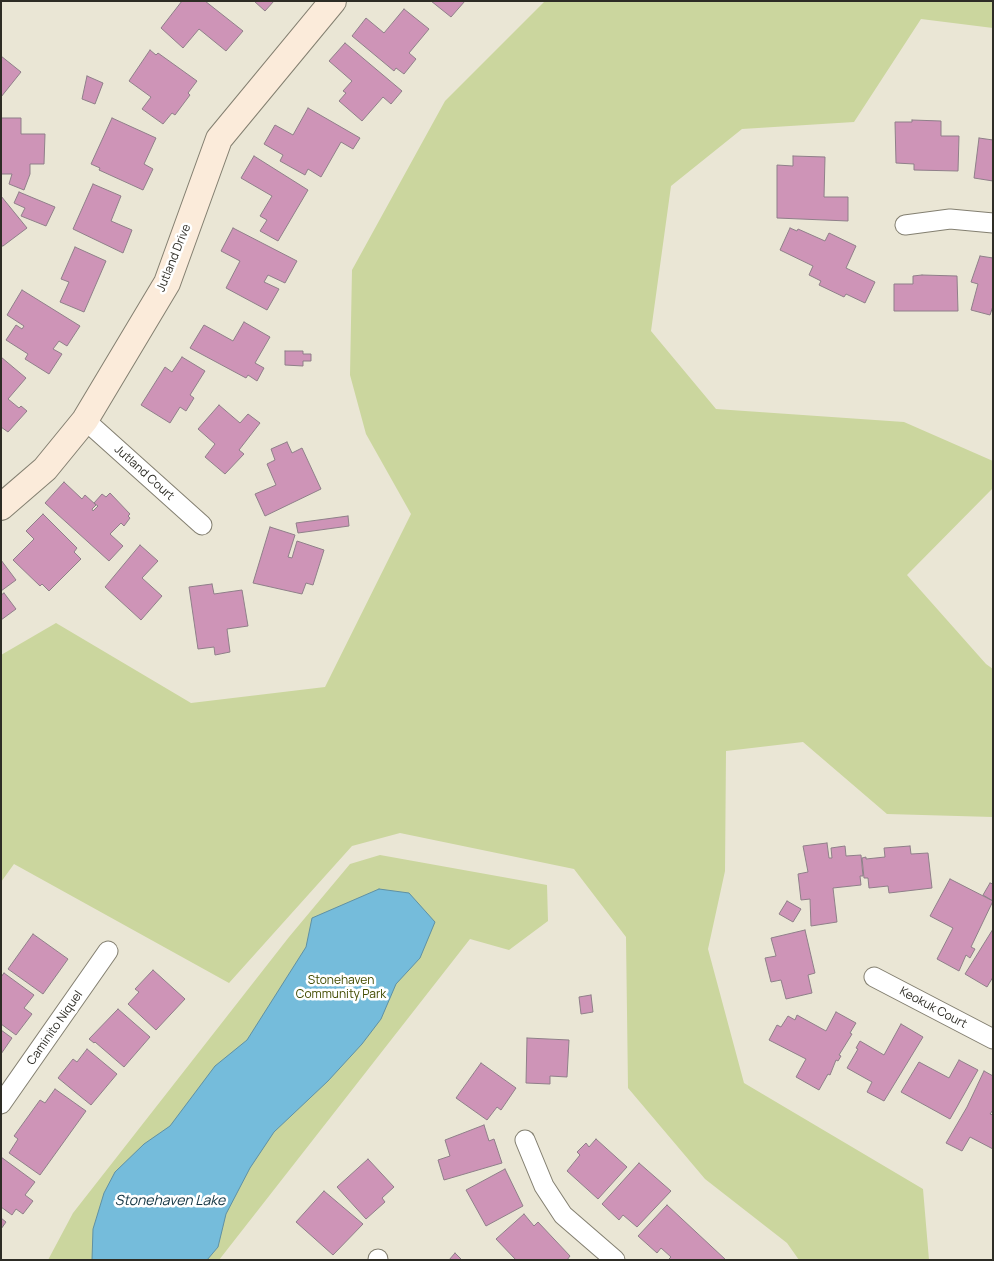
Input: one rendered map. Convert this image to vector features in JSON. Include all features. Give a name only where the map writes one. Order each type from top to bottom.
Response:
[{"type":"street","name":"Jutland Drive","points":[[1,507],[45,469],[85,420],[167,283],[219,139],[333,1]]},
{"type":"street","points":[[905,225],[950,219],[993,223]]},
{"type":"street","name":"Jutland Court","points":[[85,420],[202,525]]},
{"type":"street","name":"Caminito Niquel","points":[[1,1104],[108,951]]},
{"type":"street","name":"Keokuk Court","points":[[874,976],[993,1039]]},
{"type":"street","points":[[525,1140],[544,1186],[563,1215],[615,1260]]},
{"type":"green space","points":[[545,1],[993,1],[993,28],[921,19],[854,122],[742,129],[671,186],[651,331],[716,409],[904,422],[993,461],[993,488],[907,575],[986,664],[993,669],[993,817],[887,814],[803,742],[726,751],[725,871],[708,949],[744,1083],[923,1189],[929,1260],[799,1260],[787,1243],[705,1179],[628,1088],[626,937],[574,869],[400,833],[352,846],[229,983],[14,864],[1,882],[1,655],[56,623],[191,703],[325,687],[411,514],[366,434],[350,375],[352,270],[445,101]]},
{"type":"green space","name":"Stonehaven Community Park","points":[[380,855],[547,885],[548,921],[509,950],[470,939],[219,1260],[48,1260],[73,1213],[289,937],[350,864]]},
{"type":"water","name":"Stonehaven Lake","points":[[379,889],[409,893],[435,922],[420,958],[396,984],[381,1019],[362,1044],[328,1081],[274,1132],[250,1168],[226,1214],[218,1247],[207,1260],[92,1260],[93,1229],[104,1193],[115,1172],[144,1144],[170,1126],[215,1066],[247,1040],[306,947],[312,918]]},
{"type":"building","points":[[182,1],[205,1],[243,31],[226,51],[199,29],[183,48],[161,28]]},
{"type":"building","points":[[254,1],[274,1],[265,11]]},
{"type":"building","points":[[431,1],[465,1],[451,17]]},
{"type":"building","points":[[404,9],[429,29],[409,53],[416,59],[404,74],[396,68],[394,71],[352,36],[366,18],[384,33]]},
{"type":"building","points":[[345,43],[402,91],[391,104],[383,97],[362,121],[339,101],[346,93],[343,91],[352,81],[329,61]]},
{"type":"building","points":[[150,50],[156,55],[158,53],[197,81],[188,93],[190,95],[175,115],[172,113],[163,124],[142,109],[151,97],[129,81]]},
{"type":"building","points":[[1,56],[21,72],[1,97]]},
{"type":"building","points":[[87,76],[103,83],[95,104],[82,99]]},
{"type":"building","points":[[308,108],[360,138],[353,149],[341,142],[321,177],[308,169],[305,175],[280,161],[283,155],[264,144],[275,125],[293,135]]},
{"type":"building","points":[[1,118],[21,118],[21,134],[45,134],[44,164],[30,164],[30,174],[24,190],[9,184],[12,174],[1,174]]},
{"type":"building","points":[[112,118],[156,138],[144,164],[153,169],[143,190],[99,170],[100,168],[91,164]]},
{"type":"building","points":[[912,120],[941,121],[941,136],[959,136],[958,171],[914,170],[914,164],[896,163],[895,122],[912,122]]},
{"type":"building","points":[[979,138],[993,140],[993,181],[974,178]]},
{"type":"building","points":[[254,156],[308,190],[278,241],[260,231],[267,220],[260,216],[272,196],[241,178]]},
{"type":"building","points":[[793,156],[825,157],[824,197],[848,197],[848,221],[777,218],[777,165],[793,166]]},
{"type":"building","points":[[93,184],[121,196],[111,221],[132,230],[123,253],[73,229]]},
{"type":"building","points":[[19,192],[55,207],[46,226],[21,216],[25,208],[14,203]]},
{"type":"building","points":[[1,196],[27,228],[3,246],[1,246]]},
{"type":"building","points":[[233,228],[297,261],[285,283],[268,275],[264,282],[279,289],[267,310],[226,288],[240,261],[221,251]]},
{"type":"building","points":[[790,228],[797,231],[798,229],[825,241],[829,233],[856,246],[846,268],[875,282],[865,303],[846,294],[844,297],[819,285],[821,281],[809,275],[813,266],[780,250]]},
{"type":"building","points":[[75,247],[106,261],[84,312],[60,302],[69,282],[61,279]]},
{"type":"building","points":[[980,256],[993,258],[993,306],[990,315],[971,310],[978,284],[971,282]]},
{"type":"building","points":[[913,276],[957,276],[958,311],[894,311],[894,284],[913,284]]},
{"type":"building","points":[[22,290],[80,326],[67,346],[59,341],[53,349],[62,354],[49,374],[25,359],[28,354],[6,340],[16,325],[22,329],[24,326],[7,315]]},
{"type":"building","points":[[244,322],[270,337],[255,363],[264,368],[257,381],[248,375],[246,378],[190,348],[204,325],[233,341]]},
{"type":"building","points":[[285,351],[303,351],[303,354],[311,354],[311,361],[303,361],[303,366],[285,365]]},
{"type":"building","points":[[1,357],[26,378],[8,399],[19,408],[21,406],[27,411],[8,432],[1,427]]},
{"type":"building","points":[[182,357],[205,371],[190,395],[194,398],[186,411],[180,407],[170,423],[141,405],[165,367],[172,372]]},
{"type":"building","points":[[219,405],[240,423],[248,414],[260,423],[239,450],[244,454],[225,474],[205,457],[215,444],[198,429]]},
{"type":"building","points":[[287,442],[292,453],[302,448],[321,489],[265,516],[255,494],[276,485],[267,464],[275,460],[271,449]]},
{"type":"building","points":[[64,482],[82,499],[85,495],[96,505],[92,509],[93,511],[98,506],[94,503],[102,494],[106,497],[110,493],[130,514],[128,516],[130,518],[124,526],[121,523],[110,534],[123,546],[109,561],[45,503]]},
{"type":"building","points":[[43,514],[77,548],[74,552],[81,559],[49,591],[42,584],[40,586],[13,560],[34,539],[26,531]]},
{"type":"building","points":[[348,516],[349,526],[298,533],[296,523]]},
{"type":"building","points":[[270,527],[295,535],[288,557],[292,558],[297,541],[324,550],[313,585],[306,583],[302,594],[253,583]]},
{"type":"building","points":[[140,545],[158,561],[142,578],[162,596],[141,620],[105,587]]},
{"type":"building","points":[[1,560],[16,580],[1,591]]},
{"type":"building","points":[[212,584],[214,594],[242,590],[248,626],[227,629],[230,652],[215,655],[214,647],[198,649],[189,587]]},
{"type":"building","points":[[4,593],[16,609],[1,620],[1,595]]},
{"type":"building","points":[[827,843],[829,858],[832,858],[831,848],[845,846],[846,856],[861,855],[863,876],[860,876],[861,885],[833,888],[837,922],[811,926],[810,899],[801,900],[798,874],[808,872],[803,846]]},
{"type":"building","points":[[910,846],[911,854],[928,853],[932,888],[889,893],[888,886],[869,888],[868,878],[864,878],[862,858],[885,857],[884,848]]},
{"type":"building","points":[[950,879],[993,901],[971,947],[975,949],[970,958],[966,955],[959,971],[937,959],[953,928],[930,916]]},
{"type":"building","points":[[990,883],[993,884],[993,901],[983,895]]},
{"type":"building","points":[[787,901],[801,909],[793,922],[779,914]]},
{"type":"building","points":[[993,929],[993,977],[987,987],[965,974]]},
{"type":"building","points":[[805,930],[815,973],[808,975],[812,993],[786,999],[781,980],[771,982],[765,958],[776,956],[771,938]]},
{"type":"building","points":[[33,934],[68,959],[43,994],[8,969]]},
{"type":"building","points":[[153,970],[185,999],[156,1030],[128,1004],[139,992],[135,989]]},
{"type":"building","points":[[4,973],[34,995],[24,1008],[32,1014],[16,1035],[1,1024],[1,977]]},
{"type":"building","points":[[591,995],[593,1012],[581,1014],[579,997]]},
{"type":"building","points":[[118,1009],[150,1037],[124,1067],[89,1039]]},
{"type":"building","points":[[836,1012],[856,1023],[850,1033],[852,1034],[839,1055],[841,1056],[838,1061],[836,1060],[830,1075],[828,1074],[819,1090],[796,1077],[806,1059],[769,1040],[777,1025],[781,1027],[788,1016],[795,1020],[797,1015],[826,1031]]},
{"type":"building","points":[[901,1024],[923,1037],[884,1101],[867,1092],[872,1082],[847,1068],[858,1049],[856,1048],[860,1041],[884,1055]]},
{"type":"building","points":[[1,1030],[12,1038],[1,1054]]},
{"type":"building","points":[[527,1038],[569,1040],[567,1077],[550,1076],[550,1084],[526,1083]]},
{"type":"building","points":[[87,1049],[117,1074],[91,1105],[58,1078],[73,1059],[77,1062]]},
{"type":"building","points":[[959,1060],[978,1070],[950,1119],[901,1092],[919,1062],[949,1078]]},
{"type":"building","points":[[481,1063],[516,1088],[501,1110],[497,1107],[487,1120],[456,1098]]},
{"type":"building","points":[[984,1071],[993,1076],[993,1110],[990,1114],[993,1115],[993,1149],[970,1137],[962,1151],[946,1143],[967,1107]]},
{"type":"building","points":[[55,1089],[86,1111],[40,1175],[9,1153],[18,1139],[14,1136],[40,1100],[45,1103]]},
{"type":"building","points":[[484,1125],[489,1141],[494,1139],[502,1163],[444,1180],[438,1160],[450,1156],[445,1140]]},
{"type":"building","points":[[596,1139],[627,1167],[598,1199],[567,1171],[580,1155],[577,1152],[586,1143],[589,1147]]},
{"type":"building","points":[[1,1157],[35,1182],[25,1195],[33,1201],[23,1214],[16,1209],[12,1215],[1,1207]]},
{"type":"building","points":[[368,1159],[394,1187],[382,1198],[385,1202],[366,1219],[337,1187]]},
{"type":"building","points":[[639,1163],[671,1191],[637,1227],[623,1215],[619,1220],[602,1204]]},
{"type":"building","points":[[505,1169],[523,1206],[486,1226],[466,1190]]},
{"type":"building","points":[[324,1191],[363,1224],[333,1255],[296,1222]]},
{"type":"building","points":[[667,1205],[726,1260],[668,1260],[671,1257],[661,1248],[657,1253],[638,1236]]},
{"type":"building","points":[[524,1214],[534,1226],[538,1222],[570,1256],[567,1260],[516,1260],[496,1239]]},
{"type":"building","points":[[1,1218],[6,1222],[1,1229]]},
{"type":"building","points":[[455,1253],[462,1260],[449,1260]]}]
